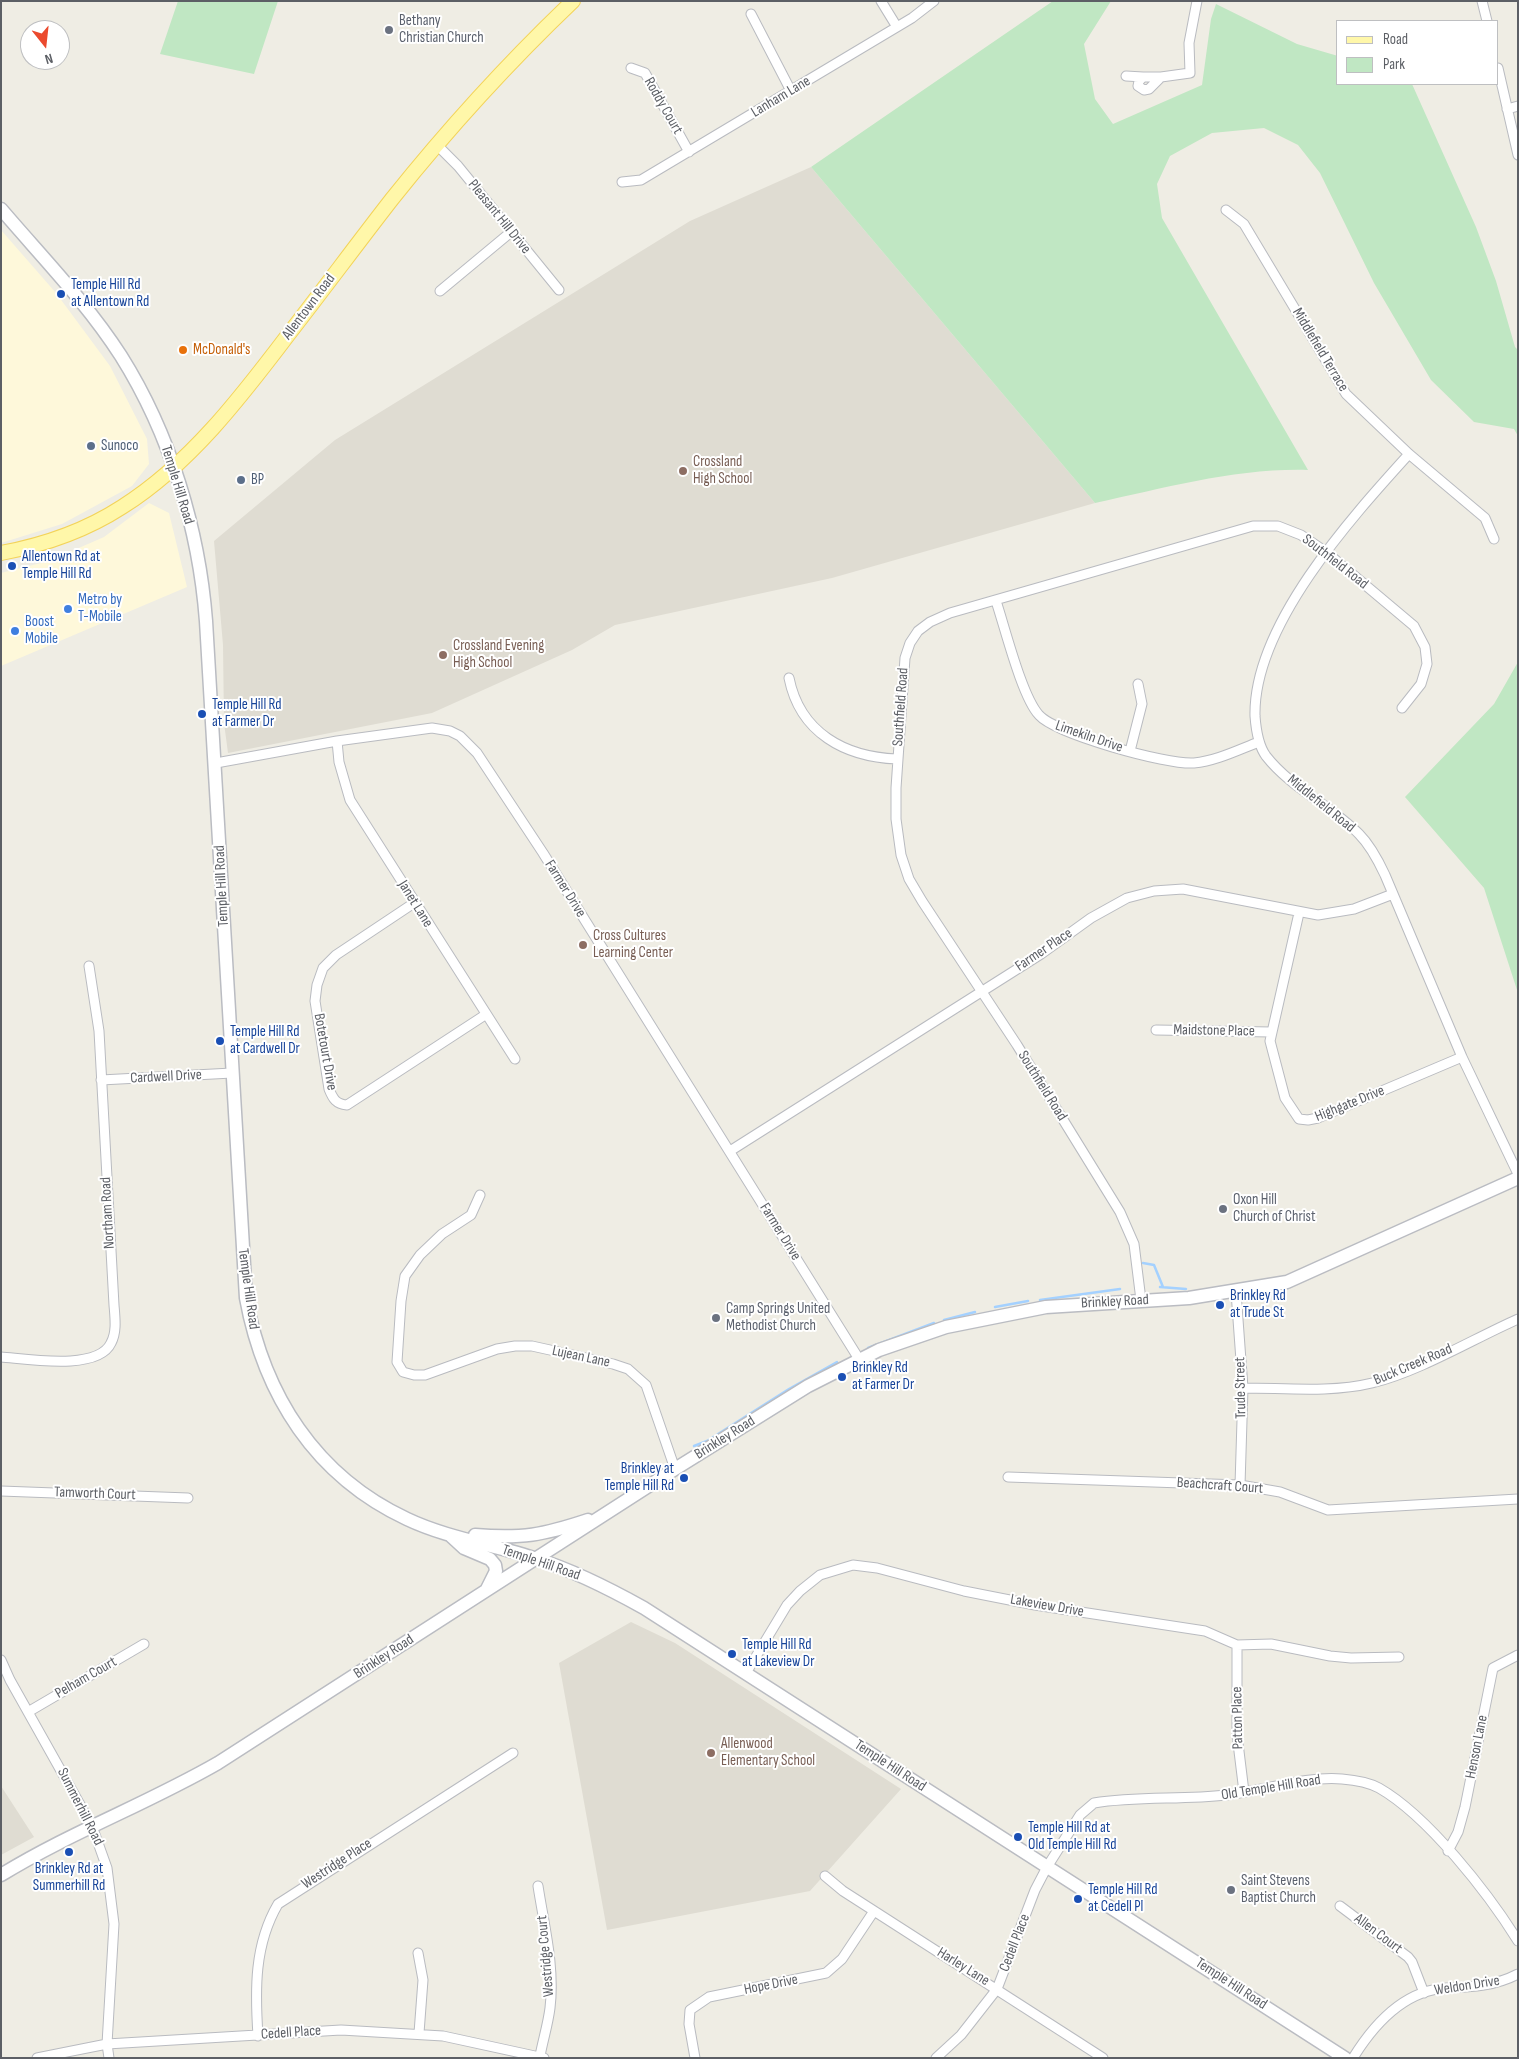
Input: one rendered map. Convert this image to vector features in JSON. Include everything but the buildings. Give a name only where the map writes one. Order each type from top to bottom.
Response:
[{"type":"main road","name":"Allentown Road","points":[[1,553],[50,541],[103,519],[148,489],[202,439],[238,399],[437,145],[510,63],[573,1]]},
{"type":"main road","name":"Temple Hill Road","points":[[1,209],[91,316],[120,355],[146,402],[172,467],[194,539],[204,596],[216,763],[246,1298],[256,1343],[270,1382],[283,1407],[300,1432],[336,1473],[381,1506],[408,1520],[538,1559],[623,1596],[1345,2058]]},
{"type":"main road","name":"Brinkley Road","points":[[1,1875],[92,1826],[162,1794],[218,1763],[485,1591],[538,1559],[675,1469],[808,1386],[859,1359],[911,1338],[982,1319],[1046,1307],[1189,1298],[1236,1292],[1288,1282],[1518,1178]]},
{"type":"main road","points":[[448,1533],[512,1538],[558,1530],[605,1515]]},
{"type":"main road","points":[[448,1533],[464,1548],[490,1558],[495,1565],[496,1571],[485,1591]]},
{"type":"street","points":[[881,1],[897,27]]},
{"type":"street","name":"Lanham Lane","points":[[622,182],[641,180],[897,27],[934,1]]},
{"type":"street","points":[[1126,76],[1143,77],[1190,73],[1189,43],[1197,1]]},
{"type":"street","points":[[1482,1],[1487,20]]},
{"type":"street","points":[[751,14],[791,91]]},
{"type":"street","name":"Roddy Court","points":[[631,68],[645,73],[689,152]]},
{"type":"street","points":[[1499,73],[1518,155]]},
{"type":"street","points":[[1143,77],[1139,80],[1138,86],[1144,90],[1149,90],[1161,76]]},
{"type":"street","points":[[1507,109],[1518,106]]},
{"type":"street","name":"Pleasant Hill Drive","points":[[437,145],[458,166],[559,290]]},
{"type":"street","name":"Middlefield Terrace","points":[[1226,210],[1244,224],[1327,366],[1346,394],[1409,454],[1485,518],[1494,538]]},
{"type":"street","points":[[440,291],[511,232]]},
{"type":"street","name":"Middlefield Road","points":[[1409,454],[1326,552],[1296,595],[1280,627],[1262,673],[1256,698],[1255,721],[1259,742],[1265,754],[1280,771],[1360,835],[1380,864],[1462,1057],[1518,1174]]},
{"type":"street","name":"Southfield Road","points":[[1141,1300],[1136,1258],[1129,1229],[982,991],[922,901],[905,868],[896,819],[903,670],[908,648],[914,636],[923,626],[938,618],[1259,525],[1278,526],[1293,530],[1326,552],[1408,620],[1421,638],[1427,656],[1425,674],[1415,693],[1402,708]]},
{"type":"street","name":"Limekiln Drive","points":[[996,601],[1029,700],[1038,715],[1056,728],[1157,760],[1188,763],[1217,758],[1259,742]]},
{"type":"street","points":[[789,678],[797,706],[825,737],[844,748],[864,756],[898,759]]},
{"type":"street","points":[[1130,751],[1142,704],[1138,684]]},
{"type":"street","name":"Farmer Drive","points":[[216,763],[337,741],[432,728],[450,731],[468,744],[487,768],[543,853],[628,993],[730,1150],[859,1359]]},
{"type":"street","name":"Janet Lane","points":[[337,741],[339,762],[350,800],[515,1059]]},
{"type":"street","name":"Farmer Place","points":[[730,1150],[982,991],[1097,915],[1141,894],[1183,888],[1299,913],[1318,915],[1354,910],[1393,894]]},
{"type":"street","name":"Botetourt Drive","points":[[414,903],[328,961],[318,979],[315,1001],[333,1099],[336,1103],[347,1105],[486,1015]]},
{"type":"street","name":"Highgate Drive","points":[[1299,913],[1271,1032],[1271,1050],[1285,1098],[1296,1116],[1305,1120],[1341,1110],[1462,1057]]},
{"type":"street","name":"Northam Road","points":[[1,1357],[64,1360],[89,1359],[103,1354],[113,1338],[114,1305],[97,1012],[90,966]]},
{"type":"street","name":"Maidstone Place","points":[[1156,1030],[1271,1032]]},
{"type":"street","name":"Cardwell Drive","points":[[101,1080],[232,1073]]},
{"type":"street","name":"Lujean Lane","points":[[480,1195],[471,1215],[442,1234],[420,1255],[405,1276],[401,1301],[398,1362],[403,1372],[425,1375],[497,1349],[516,1346],[532,1346],[628,1369],[646,1385],[675,1469]]},
{"type":"street","name":"Trude Street","points":[[1236,1292],[1243,1388],[1240,1485]]},
{"type":"street","name":"Buck Creek Road","points":[[1243,1388],[1332,1388],[1373,1383],[1404,1372],[1518,1319]]},
{"type":"street","name":"Beachcraft Court","points":[[1008,1477],[1240,1485],[1280,1492],[1328,1510],[1518,1499]]},
{"type":"street","name":"Tamworth Court","points":[[1,1491],[188,1498]]},
{"type":"street","name":"Lakeview Drive","points":[[746,1674],[787,1605],[800,1591],[820,1575],[854,1565],[878,1568],[964,1590],[1035,1605],[1204,1631],[1237,1644],[1271,1644],[1351,1658],[1399,1657]]},
{"type":"street","name":"Pelham Court","points":[[28,1712],[144,1644]]},
{"type":"street","name":"Patton Place","points":[[1237,1644],[1237,1735],[1240,1775],[1244,1792]]},
{"type":"street","name":"Henson Lane","points":[[1448,1851],[1458,1832],[1465,1807],[1492,1668],[1518,1655]]},
{"type":"street","name":"Summerhill Road","points":[[1,1660],[92,1826],[107,1868],[113,1904],[114,1931],[107,2044],[109,2058]]},
{"type":"street","name":"Westridge Place","points":[[258,2036],[256,1983],[258,1959],[266,1925],[278,1904],[513,1753]]},
{"type":"street","name":"Old Temple Hill Road","points":[[1047,1866],[1080,1815],[1094,1803],[1216,1796],[1318,1779],[1360,1782],[1377,1787],[1396,1799],[1420,1821],[1448,1851],[1490,1902],[1518,1941]]},
{"type":"street","name":"Cedell Place","points":[[936,2058],[961,2035],[997,1988],[1035,1890],[1047,1866]]},
{"type":"street","name":"Harley Lane","points":[[825,1876],[874,1911],[997,1988],[1103,2058]]},
{"type":"street","name":"Westridge Court","points":[[538,1886],[546,1936],[551,1993],[542,2057]]},
{"type":"street","name":"Allen Court","points":[[1340,1906],[1408,1957],[1412,1962],[1424,1993]]},
{"type":"street","name":"Hope Drive","points":[[695,2058],[689,2024],[690,2010],[709,1997],[826,1973],[842,1960],[874,1911]]},
{"type":"street","points":[[418,1953],[423,1980],[419,2034]]},
{"type":"street","name":"Weldon Drive","points":[[1353,2058],[1372,2030],[1386,2015],[1406,2001],[1424,1993],[1446,1988],[1483,1986],[1518,1974]]},
{"type":"street","name":"Cedell Place","points":[[37,2058],[107,2044],[341,2030],[458,2038],[542,2057]]},
{"type":"shaded area","name":"Crossland High School","points":[[811,167],[1095,503],[832,578],[615,625],[572,650],[432,713],[228,753],[224,723],[223,645],[214,541],[335,440],[690,221]]},
{"type":"shaded area","points":[[1,230],[56,293],[110,366],[147,439],[149,464],[132,486],[62,524],[1,543]]},
{"type":"shaded area","points":[[149,503],[169,513],[187,587],[1,666],[1,573],[49,561],[104,537]]},
{"type":"shaded area","name":"Allenwood Elementary School","points":[[631,1622],[675,1643],[901,1789],[810,1891],[607,1930],[559,1663]]},
{"type":"shaded area","points":[[1,1786],[34,1837],[1,1855]]},
{"type":"green space","points":[[178,1],[278,1],[254,74],[160,54]]},
{"type":"green space","points":[[1053,1],[1111,1],[1084,44],[1095,99],[1113,124],[1202,85],[1211,19],[1216,4],[1297,44],[1336,55],[1336,85],[1412,85],[1476,227],[1496,281],[1515,347],[1518,350],[1518,436],[1514,429],[1474,422],[1431,380],[1374,283],[1320,173],[1298,145],[1264,128],[1212,133],[1170,156],[1157,184],[1162,218],[1308,470],[1254,472],[1201,480],[1095,503],[811,167]]},
{"type":"green space","points":[[1518,662],[1518,993],[1484,888],[1405,797],[1494,704]]},
{"type":"waterway","points":[[1143,1263],[1154,1265],[1163,1287]]},
{"type":"waterway","points":[[1160,1287],[1186,1289]]},
{"type":"waterway","points":[[1040,1300],[1120,1289]]},
{"type":"waterway","points":[[995,1307],[1028,1301]]},
{"type":"waterway","points":[[944,1320],[975,1312]]},
{"type":"waterway","points":[[868,1348],[934,1323]]},
{"type":"waterway","points":[[694,1446],[707,1441],[789,1389],[837,1362]]},
{"type":"place","name":"Bethany Christian Church","points":[[389,30]]},
{"type":"place","name":"Temple Hill Rd at Allentown Rd","points":[[61,294]]},
{"type":"place","name":"McDonald's","points":[[183,350]]},
{"type":"place","name":"Sunoco","points":[[91,446]]},
{"type":"place","name":"Crossland High School","points":[[683,471]]},
{"type":"place","name":"BP","points":[[241,480]]},
{"type":"place","name":"Allentown Rd at Temple Hill Rd","points":[[12,566]]},
{"type":"place","name":"Metro by T-Mobile","points":[[68,609]]},
{"type":"place","name":"Boost Mobile","points":[[15,631]]},
{"type":"place","name":"Crossland Evening High School","points":[[443,655]]},
{"type":"place","name":"Temple Hill Rd at Farmer Dr","points":[[202,714]]},
{"type":"place","name":"Cross Cultures Learning Center","points":[[583,945]]},
{"type":"place","name":"Temple Hill Rd at Cardwell Dr","points":[[220,1041]]},
{"type":"place","name":"Oxon Hill Church of Christ","points":[[1223,1209]]},
{"type":"place","name":"Brinkley Rd at Trude St","points":[[1220,1305]]},
{"type":"place","name":"Camp Springs United Methodist Church","points":[[716,1318]]},
{"type":"place","name":"Brinkley Rd at Farmer Dr","points":[[842,1377]]},
{"type":"place","name":"Brinkley at Temple Hill Rd","points":[[684,1478]]},
{"type":"place","name":"Temple Hill Rd at Lakeview Dr","points":[[732,1654]]},
{"type":"place","name":"Allenwood Elementary School","points":[[711,1753]]},
{"type":"place","name":"Temple Hill Rd at Old Temple Hill Rd","points":[[1018,1837]]},
{"type":"place","name":"Brinkley Rd at Summerhill Rd","points":[[69,1852]]},
{"type":"place","name":"Saint Stevens Baptist Church","points":[[1231,1890]]},
{"type":"place","name":"Temple Hill Rd at Cedell Pl","points":[[1078,1899]]}]
